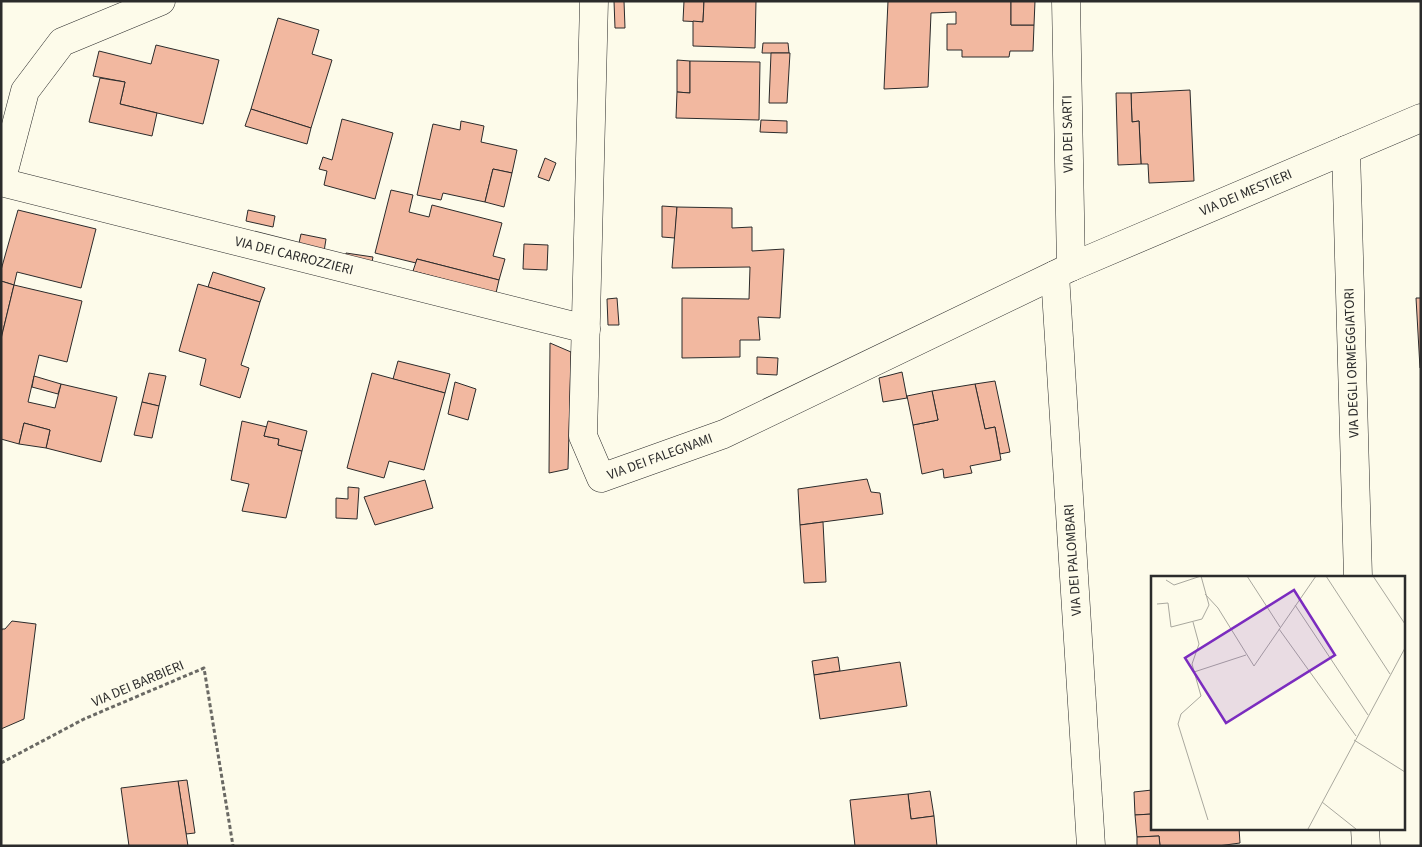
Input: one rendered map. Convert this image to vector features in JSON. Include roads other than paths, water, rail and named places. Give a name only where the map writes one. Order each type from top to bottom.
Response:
[{"type":"street","points":[[1,182],[25,91],[62,42],[161,1]]},
{"type":"street","name":"VIA DEI FALEGNAMI","points":[[594,1],[583,436],[600,478],[724,434],[1063,271]]},
{"type":"street","name":"VIA DEI SARTI","points":[[1063,271],[1066,1]]},
{"type":"street","name":"VIA DEI MESTIERI","points":[[1063,271],[1421,118]]},
{"type":"street","name":"VIA DEGLI ORMEGGIATORI","points":[[1346,150],[1358,576]]},
{"type":"street","name":"VIA DEI CARROZZIERI","points":[[1,182],[586,329]]},
{"type":"street","name":"VIA DEI PALOMBARI","points":[[1063,271],[1091,846]]},
{"type":"street","points":[[1365,830],[1366,846]]}]
